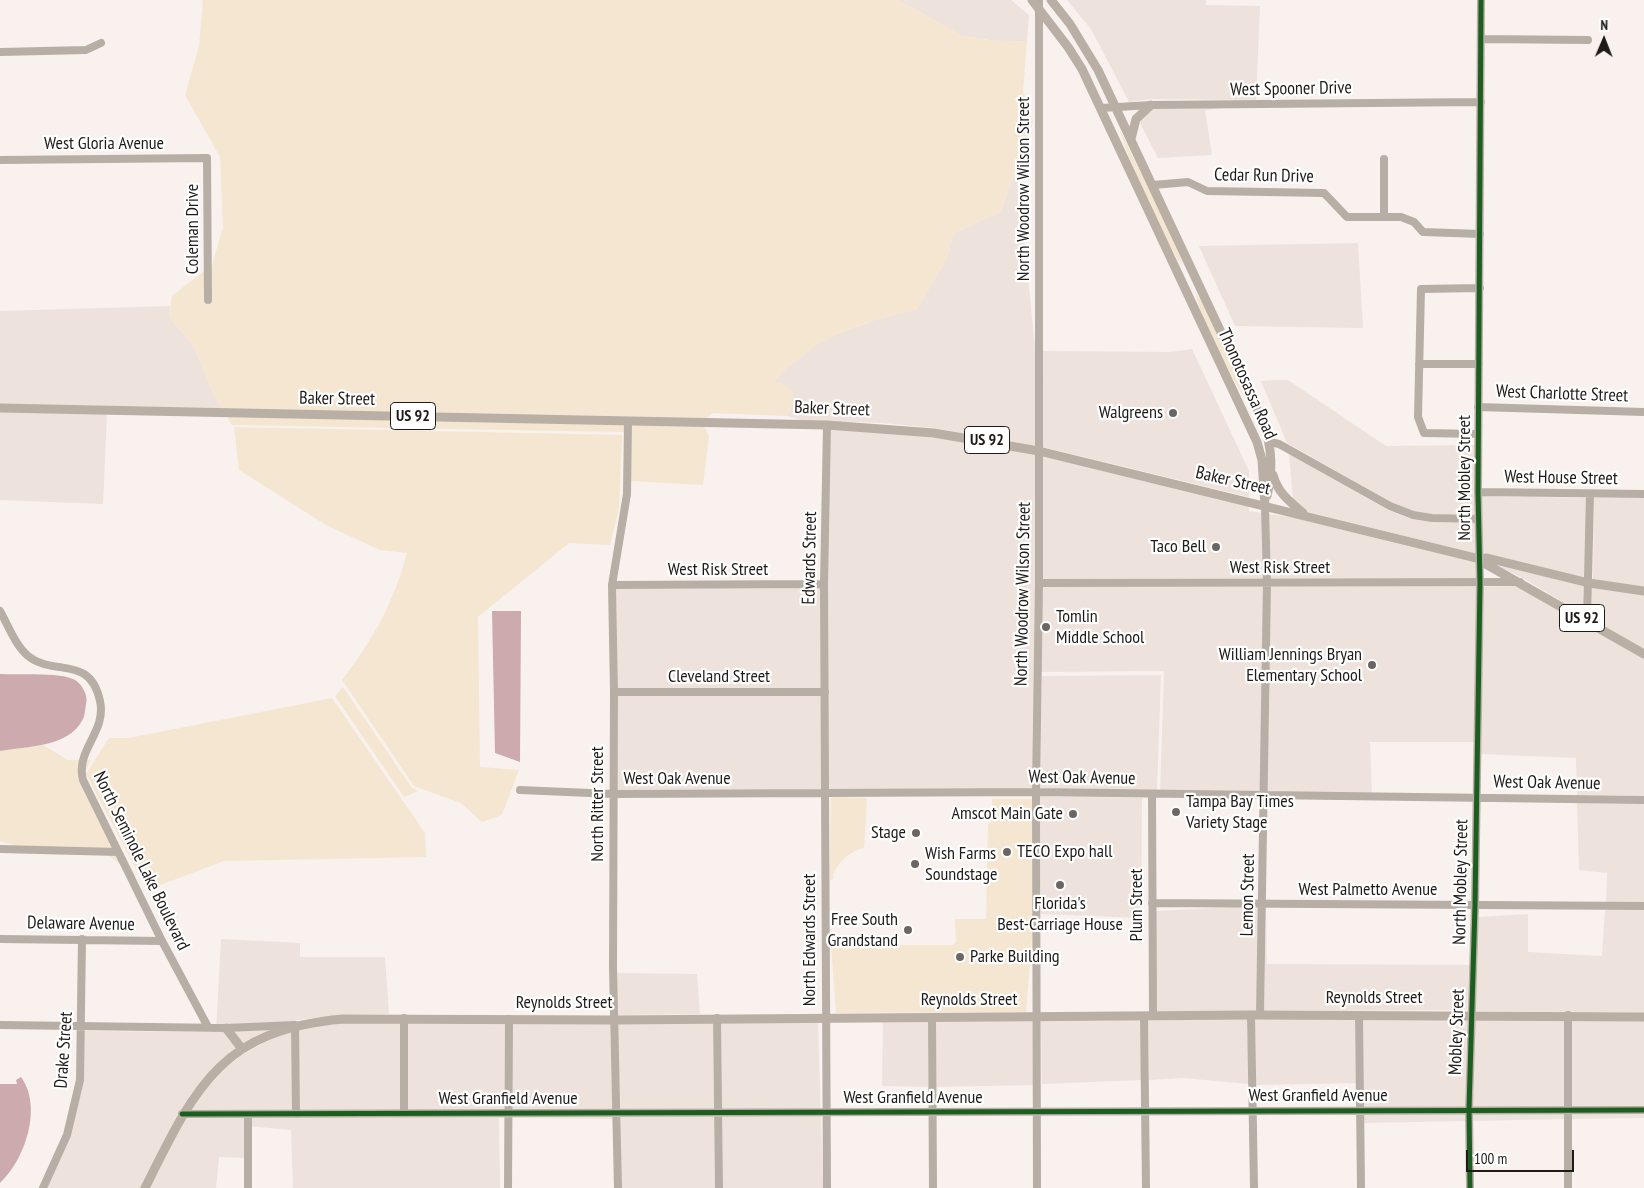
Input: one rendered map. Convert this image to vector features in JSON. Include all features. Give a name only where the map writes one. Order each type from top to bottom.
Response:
[{"type":"main road","name":"Thonotosassa Road","points":[[1032,0],[1039,4],[1068,46],[1101,108],[1248,423],[1262,460],[1265,506]]},
{"type":"main road","name":"Thonotosassa Road","points":[[1051,0],[1084,47],[1116,106],[1244,379],[1270,442],[1272,472],[1265,506]]},
{"type":"main road","points":[[1131,139],[1136,119],[1151,105]]},
{"type":"main road","name":"Baker Street","points":[[0,408],[827,425],[934,433],[1040,451],[1480,559],[1487,558],[1589,583],[1644,591]]},
{"type":"main road","points":[[1248,423],[1270,442],[1262,460]]},
{"type":"main road","points":[[1272,472],[1276,484],[1285,498],[1307,515]]},
{"type":"main road","name":"US 92","points":[[1480,559],[1484,564],[1520,582],[1644,654]]},
{"type":"main road","name":"Reynolds Street","points":[[145,1188],[182,1114],[202,1085],[217,1070],[242,1049],[273,1033],[295,1025],[342,1019],[613,1020],[1256,1015],[1644,1017]]},
{"type":"main road","points":[[226,1028],[242,1049]]},
{"type":"street","name":"North Mobley Street","points":[[1473,956],[1480,583],[1478,407],[1481,0]]},
{"type":"street","name":"North Woodrow Wilson Street","points":[[1037,1188],[1036,792],[1040,451],[1039,4]]},
{"type":"street","points":[[1481,39],[1588,40]]},
{"type":"street","points":[[0,52],[86,50],[101,43]]},
{"type":"street","name":"West Spooner Drive","points":[[1101,108],[1151,105],[1481,102]]},
{"type":"street","name":"West Gloria Avenue","points":[[0,160],[207,158]]},
{"type":"street","name":"Coleman Drive","points":[[207,158],[208,300]]},
{"type":"street","points":[[1384,159],[1384,217]]},
{"type":"street","name":"Cedar Run Drive","points":[[1153,185],[1188,182],[1206,191],[1324,193],[1344,215],[1407,218],[1423,232],[1480,234]]},
{"type":"street","points":[[1478,434],[1424,433],[1418,417],[1421,289],[1480,288]]},
{"type":"street","points":[[1419,364],[1479,364]]},
{"type":"street","name":"West Charlotte Street","points":[[1478,407],[1644,412]]},
{"type":"street","name":"North Ritter Street","points":[[618,1188],[618,1113],[613,1020],[614,692],[612,585],[615,555],[626,508],[628,421]]},
{"type":"street","name":"Edwards Street","points":[[825,692],[824,584],[827,425]]},
{"type":"street","points":[[1270,442],[1279,444],[1390,506],[1405,512],[1432,518],[1478,519]]},
{"type":"street","name":"West House Street","points":[[1478,492],[1644,494]]},
{"type":"street","points":[[1587,622],[1590,494]]},
{"type":"street","name":"Lemon Street","points":[[1254,1188],[1253,1110],[1256,1015],[1263,904],[1267,583],[1265,506]]},
{"type":"street","name":"West Risk Street","points":[[1039,583],[1520,582]]},
{"type":"street","name":"West Risk Street","points":[[612,585],[824,584]]},
{"type":"street","name":"North Seminole Lake Boulevard","points":[[0,610],[15,640],[29,657],[82,672],[95,685],[100,700],[101,722],[82,759],[80,769],[118,852],[208,1027]]},
{"type":"street","name":"Cleveland Street","points":[[614,692],[825,692]]},
{"type":"street","name":"North Edwards Street","points":[[825,692],[827,1188]]},
{"type":"street","name":"West Oak Avenue","points":[[520,790],[613,794],[1036,792],[1644,800]]},
{"type":"street","name":"Plum Street","points":[[1146,1188],[1145,1110],[1152,903],[1152,794]]},
{"type":"street","points":[[0,849],[118,852]]},
{"type":"street","name":"West Palmetto Avenue","points":[[1152,903],[1644,906]]},
{"type":"street","name":"Delaware Avenue","points":[[0,939],[162,940]]},
{"type":"street","name":"Drake Street","points":[[43,1188],[67,1135],[80,1080],[82,939]]},
{"type":"street","name":"Mobley Street","points":[[1469,1109],[1473,956]]},
{"type":"street","points":[[1359,1015],[1362,1188]]},
{"type":"street","points":[[1568,1016],[1568,1188]]},
{"type":"street","points":[[932,1017],[933,1188]]},
{"type":"street","points":[[404,1018],[404,1113]]},
{"type":"street","points":[[717,1018],[719,1188]]},
{"type":"street","points":[[508,1188],[509,1019]]},
{"type":"street","name":"Reynolds Street","points":[[0,1025],[226,1028],[295,1025]]},
{"type":"street","points":[[295,1025],[296,1114]]},
{"type":"street","points":[[1469,1109],[1470,1188]]},
{"type":"street","name":"West Granfield Avenue","points":[[182,1114],[508,1114],[1038,1110],[1644,1110]]},
{"type":"street","points":[[248,1115],[248,1188]]},
{"type":"shaded area","points":[[203,0],[898,0],[962,36],[1003,42],[1027,41],[1023,91],[1033,122],[1000,212],[954,233],[946,260],[917,309],[857,326],[839,334],[804,354],[789,367],[774,383],[781,383],[792,390],[794,399],[787,416],[712,413],[707,418],[222,408],[215,397],[193,345],[169,317],[172,296],[212,265],[223,227],[220,157],[185,95],[199,46]]},
{"type":"shaded area","points":[[898,0],[1011,0],[1029,15],[1027,41],[1003,42],[962,36]]},
{"type":"shaded area","points":[[1067,0],[1206,0],[1206,5],[1260,6],[1256,100],[1151,99],[1129,102],[1091,29]]},
{"type":"shaded area","points":[[1223,108],[1205,110],[1212,155],[1158,158],[1139,121],[1152,109]]},
{"type":"shaded area","points":[[1120,130],[1175,242],[1183,265],[1177,258],[1148,201],[1129,158]]},
{"type":"shaded area","points":[[1017,167],[1035,347],[1036,446],[934,428],[883,423],[802,420],[787,416],[794,399],[773,383],[784,370],[824,339],[878,319],[917,309],[946,260],[954,233],[1000,212]]},
{"type":"shaded area","points":[[1358,243],[1363,328],[1235,326],[1199,246]]},
{"type":"shaded area","points":[[1196,294],[1205,306],[1253,411],[1228,370],[1212,338],[1199,307]]},
{"type":"shaded area","points":[[170,306],[169,317],[193,345],[215,397],[222,408],[0,404],[0,311]]},
{"type":"shaded area","points":[[1192,349],[1249,471],[1249,497],[1043,447],[1042,351],[1171,352]]},
{"type":"shaded area","points":[[1288,380],[1386,446],[1474,445],[1474,515],[1433,514],[1413,511],[1391,502],[1287,443],[1261,381]]},
{"type":"shaded area","points":[[0,412],[107,414],[103,504],[0,500]]},
{"type":"shaded area","points":[[227,417],[624,425],[624,432],[232,425]]},
{"type":"shaded area","points":[[631,425],[704,426],[709,436],[703,485],[631,481]]},
{"type":"shaded area","name":"Tomlin Middle School","points":[[827,425],[882,427],[1039,451],[1039,583],[1480,583],[1477,742],[1370,742],[1372,796],[1160,794],[1164,671],[1038,672],[1036,792],[825,793]]},
{"type":"shaded area","points":[[234,427],[622,435],[619,508],[610,545],[569,543],[478,617],[480,767],[519,770],[502,815],[482,822],[461,803],[414,786],[342,680],[364,650],[389,605],[407,553],[380,550],[326,525],[239,470]]},
{"type":"shaded area","points":[[1289,454],[1388,510],[1411,519],[1432,522],[1475,523],[1476,554],[1308,512],[1293,499]]},
{"type":"shaded area","points":[[1043,456],[1249,506],[1249,511],[1262,513],[1263,578],[1043,579]]},
{"type":"shaded area","points":[[1481,496],[1587,498],[1585,578],[1483,554]]},
{"type":"shaded area","points":[[1594,498],[1644,498],[1644,587],[1593,579]]},
{"type":"shaded area","points":[[1269,514],[1297,518],[1476,562],[1476,579],[1271,578]]},
{"type":"shaded area","points":[[1493,564],[1585,586],[1584,615],[1523,578]]},
{"type":"shaded area","points":[[1519,586],[1644,659],[1644,796],[1577,795],[1576,758],[1481,754],[1484,587]]},
{"type":"shaded area","points":[[821,588],[821,688],[618,688],[616,589]]},
{"type":"shaded area","points":[[1592,588],[1644,595],[1644,650],[1591,619]]},
{"type":"shaded area","points":[[492,611],[521,611],[520,762],[495,753]]},
{"type":"shaded area","points":[[0,674],[58,675],[73,679],[84,690],[87,701],[83,719],[68,736],[57,741],[0,751]]},
{"type":"shaded area","points":[[1161,675],[1157,790],[1040,788],[1042,676]]},
{"type":"shaded area","points":[[343,687],[412,788],[418,791],[404,797],[335,696]]},
{"type":"shaded area","points":[[618,696],[821,696],[822,789],[617,790]]},
{"type":"shaded area","points":[[332,698],[425,833],[426,857],[224,861],[147,890],[86,774],[109,738],[129,738]]},
{"type":"shaded area","points":[[43,745],[68,760],[91,760],[83,776],[136,877],[107,854],[28,850],[0,841],[0,751]]},
{"type":"shaded area","points":[[1040,796],[1142,798],[1141,918],[1041,914]]},
{"type":"shaded area","points":[[831,797],[867,798],[864,848],[859,849],[844,859],[836,868],[830,881]]},
{"type":"shaded area","points":[[992,799],[1032,799],[1033,925],[1026,1012],[836,1013],[831,945],[953,945],[956,942],[955,919],[986,919],[988,824],[993,821]]},
{"type":"shaded area","points":[[1577,803],[1644,804],[1644,902],[1606,902],[1607,873],[1579,870]]},
{"type":"shaded area","points":[[1250,906],[1250,908],[1259,909],[1257,1011],[1155,1011],[1156,911]]},
{"type":"shaded area","points":[[1266,909],[1267,964],[1469,965],[1467,1010],[1264,1011]]},
{"type":"shaded area","points":[[1605,910],[1644,910],[1644,1013],[1474,1011],[1478,917],[1528,914],[1528,952],[1602,956]]},
{"type":"shaded area","points":[[221,939],[300,943],[300,957],[385,957],[389,1014],[342,1015],[297,1020],[243,1044],[226,1022],[221,1028],[237,1048],[214,1067],[190,1095],[141,1188],[44,1188],[55,1170],[80,1097],[84,1031],[216,1032]]},
{"type":"shaded area","points":[[616,973],[697,974],[700,1014],[617,1015]]},
{"type":"shaded area","points":[[1247,1019],[1249,1084],[1183,1078],[1149,1080],[1148,1020]]},
{"type":"shaded area","points":[[1255,1019],[1355,1019],[1356,1083],[1256,1085]]},
{"type":"shaded area","points":[[1363,1019],[1467,1019],[1465,1121],[1364,1123]]},
{"type":"shaded area","points":[[1474,1019],[1564,1020],[1564,1119],[1473,1121]]},
{"type":"shaded area","points":[[1141,1020],[1141,1080],[1042,1084],[1041,1021]]},
{"type":"shaded area","points":[[1571,1020],[1644,1021],[1644,1118],[1572,1119]]},
{"type":"shaded area","points":[[883,1021],[928,1021],[928,1087],[882,1086]]},
{"type":"shaded area","points":[[935,1021],[1034,1021],[1034,1085],[936,1087]]},
{"type":"shaded area","points":[[713,1022],[715,1188],[621,1188],[621,1113],[617,1024]]},
{"type":"shaded area","points":[[721,1022],[818,1023],[823,1188],[723,1188]]},
{"type":"shaded area","points":[[343,1023],[505,1023],[504,1118],[499,1118],[500,1188],[293,1188],[291,1130],[248,1126],[251,1158],[219,1157],[216,1188],[149,1188],[185,1117],[196,1100],[219,1073],[242,1055],[274,1037],[296,1029]]},
{"type":"shaded area","points":[[512,1023],[610,1024],[613,1119],[512,1118]]},
{"type":"shaded area","points":[[21,1077],[31,1103],[31,1118],[28,1133],[17,1161],[0,1183],[0,1084],[17,1084],[16,1080]]},
{"type":"cycle path","points":[[1470,1188],[1469,1109],[1475,905],[1480,583],[1478,492],[1481,0]]},
{"type":"cycle path","points":[[182,1114],[1644,1110]]},
{"type":"place","name":"Walgreens","points":[[1173,413]]},
{"type":"place","name":"Taco Bell","points":[[1216,547]]},
{"type":"place","name":"Tomlin Middle School","points":[[1046,627]]},
{"type":"place","name":"William Jennings Bryan Elementary School","points":[[1372,665]]},
{"type":"place","name":"Tampa Bay Times Variety Stage","points":[[1176,812]]},
{"type":"place","name":"Amscot Main Gate","points":[[1073,814]]},
{"type":"place","name":"Stage","points":[[916,833]]},
{"type":"place","name":"TECO Expo hall","points":[[1007,852]]},
{"type":"place","name":"Wish Farms Soundstage","points":[[915,864]]},
{"type":"place","name":"Florida's Best-Carriage House","points":[[1060,885]]},
{"type":"place","name":"Free South Grandstand","points":[[908,930]]},
{"type":"place","name":"Parke Building","points":[[960,957]]}]
